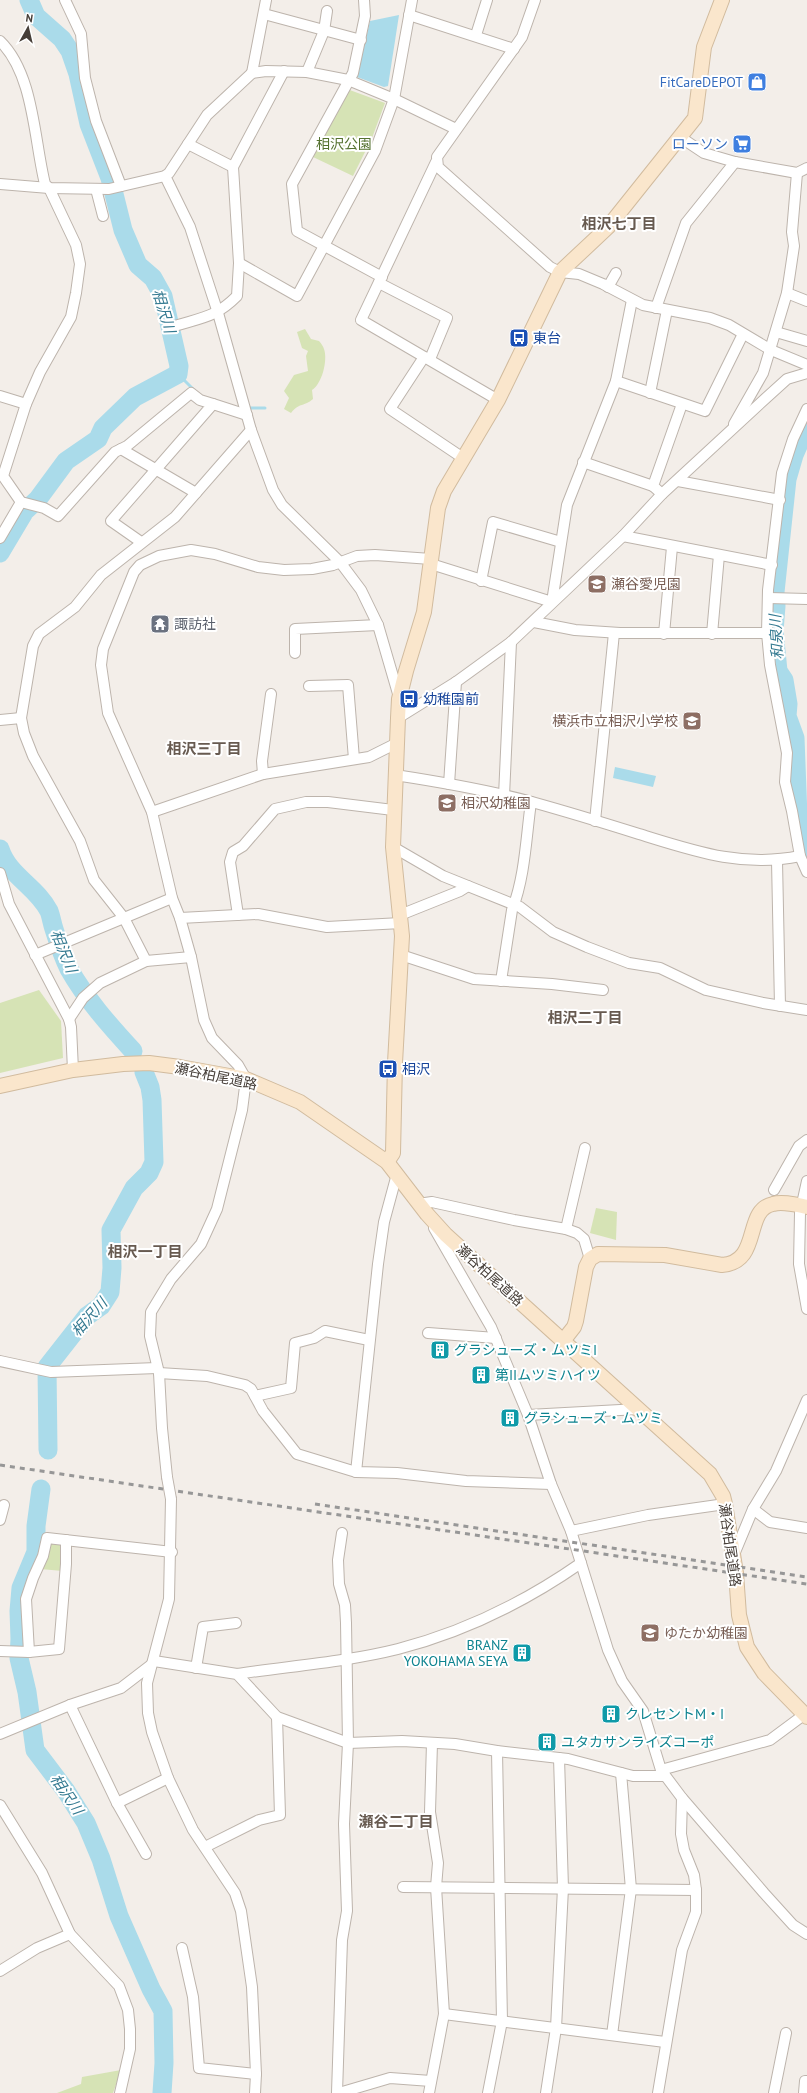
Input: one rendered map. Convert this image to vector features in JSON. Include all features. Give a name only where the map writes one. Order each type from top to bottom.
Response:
[{"type":"street","points":[[65,0],[81,34],[85,78],[116,188]]},
{"type":"street","points":[[0,184],[49,188],[96,189],[116,188],[165,176],[169,173],[207,115],[252,73],[266,0]]},
{"type":"street","points":[[364,0],[365,16],[353,73],[292,184],[296,231],[447,318],[427,358],[390,409],[464,458]]},
{"type":"street","points":[[239,263],[296,296],[375,151],[394,99],[412,0]]},
{"type":"street","points":[[476,35],[486,0]]},
{"type":"street","points":[[498,400],[361,320],[436,162],[437,157],[522,37],[535,0]]},
{"type":"street","points":[[387,1162],[393,1153],[396,1048],[401,955],[401,919],[393,847],[393,810],[399,699],[424,612],[438,508],[444,491],[498,400],[560,272],[608,227],[695,118],[704,47],[722,0]]},
{"type":"street","points":[[307,72],[324,31],[327,11]]},
{"type":"street","points":[[264,14],[361,40]]},
{"type":"street","points":[[409,15],[514,48]]},
{"type":"street","points":[[0,41],[14,60],[25,82],[44,180],[76,245],[80,264],[71,317],[40,372],[26,404],[3,476],[24,503],[38,506],[58,516],[115,452],[127,446],[191,393],[200,400],[246,410]]},
{"type":"street","points":[[252,73],[284,71],[307,72],[348,80],[394,99],[456,129]]},
{"type":"street","points":[[178,324],[218,312],[237,296],[239,263],[233,167],[284,71]]},
{"type":"street","points":[[680,137],[704,153],[735,162],[797,173],[807,168]]},
{"type":"street","points":[[188,144],[233,167]]},
{"type":"street","points":[[436,162],[438,167],[550,268],[560,272],[579,274],[632,300],[656,308],[710,318],[729,325],[771,350],[807,365]]},
{"type":"street","points":[[656,308],[686,224],[735,162]]},
{"type":"street","points":[[727,435],[764,373],[787,293],[794,246],[792,232],[797,173]]},
{"type":"street","points":[[165,176],[190,227],[218,312],[251,430],[273,490],[282,505],[340,562],[361,590],[378,625],[399,699]]},
{"type":"street","points":[[96,189],[103,216]]},
{"type":"street","points":[[608,287],[616,273]]},
{"type":"street","points":[[787,293],[807,301]]},
{"type":"street","points":[[552,602],[567,505],[616,381],[632,300]]},
{"type":"street","points":[[650,393],[667,310]]},
{"type":"street","points":[[776,332],[807,341]]},
{"type":"street","points":[[616,381],[705,411],[743,334]]},
{"type":"street","points":[[398,718],[456,682],[511,642],[534,622],[552,602],[623,536],[662,494],[678,481],[787,379],[807,373]]},
{"type":"street","points":[[0,396],[26,404]]},
{"type":"street","points":[[141,542],[110,522],[213,404]]},
{"type":"street","points":[[653,486],[682,404]]},
{"type":"street","points":[[807,409],[786,457],[782,473],[780,500],[768,590],[773,598],[767,633],[770,665],[787,753],[785,782],[802,839],[800,856],[807,872]]},
{"type":"street","points":[[146,962],[124,918],[94,880],[80,841],[33,756],[24,733],[21,718],[34,646],[39,634],[74,607],[101,575],[141,542],[153,536],[175,517],[251,430]]},
{"type":"street","points":[[121,449],[196,493]]},
{"type":"street","points":[[583,462],[653,486],[662,494]]},
{"type":"street","points":[[678,481],[780,500]]},
{"type":"street","points":[[0,538],[24,503]]},
{"type":"street","points":[[481,581],[493,522],[561,542]]},
{"type":"street","points":[[623,536],[672,547],[772,565]]},
{"type":"street","points":[[664,634],[672,547]]},
{"type":"street","points":[[255,2093],[256,2074],[252,1987],[241,1911],[235,1893],[193,1830],[168,1778],[152,1732],[148,1714],[147,1683],[169,1599],[172,1552],[171,1499],[167,1477],[162,1428],[158,1370],[150,1336],[151,1312],[171,1279],[201,1244],[217,1209],[242,1110],[246,1079],[238,1066],[212,1038],[204,1020],[191,957],[180,918],[172,898],[152,812],[108,712],[101,666],[103,649],[134,572],[140,565],[159,556],[191,550],[215,554],[258,567],[284,570],[312,569],[357,556],[375,555],[431,562],[481,581],[552,602]]},
{"type":"street","points":[[712,634],[719,555]]},
{"type":"street","points":[[773,598],[807,599]]},
{"type":"street","points":[[534,622],[575,630],[614,633],[767,633]]},
{"type":"street","points":[[295,652],[295,629],[378,625]]},
{"type":"street","points":[[595,821],[614,633]]},
{"type":"street","points":[[504,796],[511,642]]},
{"type":"street","points":[[449,784],[456,682]]},
{"type":"street","points":[[309,686],[348,685],[354,759]]},
{"type":"street","points":[[263,774],[262,762],[271,694]]},
{"type":"street","points":[[0,720],[21,718]]},
{"type":"street","points":[[152,812],[263,774],[370,757],[396,743]]},
{"type":"street","points":[[395,775],[449,784],[531,802],[682,848],[729,859],[777,861],[800,856]]},
{"type":"street","points":[[238,915],[230,862],[233,852],[243,846],[275,810],[306,802],[328,802],[393,810]]},
{"type":"street","points":[[501,981],[514,905],[520,881],[531,802]]},
{"type":"street","points":[[393,847],[443,876],[514,905],[553,932],[628,963],[660,968],[706,990],[780,1006],[807,1010]]},
{"type":"street","points":[[777,861],[780,1006]]},
{"type":"street","points":[[0,873],[9,904],[71,1027],[73,1070]]},
{"type":"street","points":[[180,918],[258,914],[327,927],[401,919],[468,886]]},
{"type":"street","points":[[35,956],[172,898]]},
{"type":"street","points":[[401,955],[474,979],[552,984],[603,990]]},
{"type":"street","points":[[68,1019],[85,995],[100,983],[146,962],[191,957]]},
{"type":"street","name":"瀬谷柏尾道路","points":[[0,1086],[73,1070],[123,1064],[149,1063],[187,1068],[246,1079],[300,1102],[387,1162],[423,1209],[446,1235],[710,1474],[723,1496],[725,1504],[733,1557],[739,1615],[747,1648],[764,1673],[806,1715]]},
{"type":"street","points":[[774,1190],[793,1155],[799,1146],[807,1140]]},
{"type":"street","points":[[566,1229],[586,1148]]},
{"type":"street","points":[[356,1472],[384,1222],[397,1174]]},
{"type":"street","points":[[807,1181],[799,1264],[807,1309]]},
{"type":"street","points":[[590,1259],[584,1239],[577,1233],[566,1229],[514,1220],[432,1202],[423,1209],[496,1338],[528,1415],[551,1484],[571,1531],[608,1650],[622,1681],[643,1711],[663,1773],[682,1798],[764,1893],[793,1925],[807,1934]]},
{"type":"street","points":[[563,1341],[574,1327],[576,1321],[584,1273],[590,1259],[598,1254],[665,1255],[722,1265],[732,1265],[745,1254],[758,1216],[763,1209],[772,1204],[804,1206]]},
{"type":"street","points":[[255,1396],[291,1388],[295,1342],[314,1338],[325,1332],[370,1340]]},
{"type":"street","points":[[428,1333],[496,1338]]},
{"type":"street","points":[[0,1361],[47,1371],[158,1370],[223,1378],[245,1385],[251,1389],[263,1411],[297,1454],[356,1472],[397,1474],[466,1481],[551,1484]]},
{"type":"street","points":[[733,1557],[753,1509],[776,1471],[807,1400]]},
{"type":"street","points":[[528,1415],[639,1409]]},
{"type":"street","points":[[571,1531],[648,1515],[725,1504]]},
{"type":"street","points":[[0,1520],[4,1505]]},
{"type":"street","points":[[753,1509],[770,1522],[807,1528]]},
{"type":"street","points":[[342,1533],[338,1560],[339,1584],[345,1605],[348,1743],[344,1824],[347,1912],[342,1940],[338,2093],[390,2078],[431,2081]]},
{"type":"street","points":[[23,1652],[26,1599],[33,1578],[43,1556],[46,1538],[172,1552]]},
{"type":"street","points":[[0,1651],[23,1652],[59,1649],[66,1564],[66,1540]]},
{"type":"street","points":[[0,1734],[70,1705],[121,1688],[152,1663],[237,1674],[346,1659],[397,1649],[476,1624],[503,1610],[581,1563]]},
{"type":"street","points":[[196,1668],[203,1627],[236,1624]]},
{"type":"street","points":[[237,1674],[278,1717],[348,1743],[402,1741],[455,1744],[497,1751],[559,1758],[633,1776],[663,1773],[770,1740],[806,1715]]},
{"type":"street","points":[[70,1705],[117,1804],[146,1854]]},
{"type":"street","points":[[205,1847],[259,1820],[280,1815],[278,1717]]},
{"type":"street","points":[[429,2093],[444,2014],[436,1887],[438,1863],[430,1812],[432,1743]]},
{"type":"street","points":[[488,2093],[502,2021],[497,1751]]},
{"type":"street","points":[[546,2093],[556,2028],[563,1888],[559,1758]]},
{"type":"street","points":[[612,2035],[631,1889],[621,1773]]},
{"type":"street","points":[[117,1804],[168,1778]]},
{"type":"street","points":[[658,2093],[665,2042],[682,1950],[696,1912],[694,1875],[684,1850],[681,1834],[682,1798]]},
{"type":"street","points":[[0,1805],[42,1873],[70,1934],[119,1986],[128,2010],[130,2049],[120,2093]]},
{"type":"street","points":[[403,1886],[696,1890]]},
{"type":"street","points":[[0,1971],[32,1951],[70,1934]]},
{"type":"street","points":[[182,1948],[193,1997],[199,2068],[256,2074]]},
{"type":"street","points":[[444,2014],[665,2042]]},
{"type":"street","points":[[774,2093],[786,2034]]},
{"type":"street","points":[[804,2093],[805,2081],[807,2081]]},
{"type":"green space","name":"相沢公園","points":[[347,89],[385,103],[372,138],[353,176],[313,157]]},
{"type":"green space","points":[[305,329],[311,339],[319,341],[323,346],[325,365],[319,383],[312,390],[313,399],[297,407],[291,413],[284,409],[289,398],[284,391],[294,375],[308,371],[306,356],[308,351],[302,348],[297,332]]},
{"type":"green space","points":[[39,990],[61,1021],[63,1058],[0,1073],[0,1003]]},
{"type":"green space","points":[[596,1208],[617,1212],[616,1240],[590,1233]]},
{"type":"green space","points":[[48,1541],[64,1541],[63,1571],[40,1569]]},
{"type":"green space","points":[[121,2070],[113,2093],[57,2093],[81,2084],[82,2077]]},
{"type":"water","points":[[399,15],[388,86],[384,87],[357,77],[370,21]]},
{"type":"water","points":[[615,767],[656,776],[653,787],[613,778]]},
{"type":"waterway","name":"相沢川","points":[[0,553],[25,511],[38,499],[66,461],[98,439],[103,428],[135,397],[178,374],[179,366],[163,296],[153,278],[138,265],[123,230],[110,178],[89,124],[78,74],[70,51],[62,39],[36,16],[29,0]]},
{"type":"waterway","points":[[178,374],[195,391]]},
{"type":"waterway","points":[[247,408],[265,408]]},
{"type":"waterway","name":"和泉川","points":[[807,425],[794,455],[787,479],[775,592],[776,606],[774,631],[778,671],[784,680],[788,704],[787,716],[795,738],[798,817],[807,849]]},
{"type":"waterway","name":"相沢川","points":[[0,849],[9,866],[37,895],[49,911],[69,969],[83,991],[133,1051]]},
{"type":"waterway","name":"相沢川","points":[[48,1450],[47,1367],[87,1316],[101,1306],[110,1292],[112,1268],[111,1230],[134,1188],[149,1173],[154,1162],[152,1100],[150,1087],[144,1072]]},
{"type":"waterway","name":"相沢川","points":[[41,1489],[36,1526],[36,1552],[21,1588],[19,1611],[19,1658],[27,1692],[35,1750],[66,1791],[86,1823],[101,1859],[119,1916],[151,1989],[163,2011],[164,2063],[162,2093]]},
{"type":"railway","points":[[0,1465],[807,1584]]},
{"type":"railway","points":[[315,1504],[807,1577]]},
{"type":"place","name":"FitCareDEPOT","points":[[757,82]]},
{"type":"place","name":"ローソン","points":[[742,144]]},
{"type":"place","name":"東台","points":[[519,338]]},
{"type":"place","name":"瀬谷愛児園","points":[[597,584]]},
{"type":"place","name":"諏訪社","points":[[160,624]]},
{"type":"place","name":"幼稚園前","points":[[409,699]]},
{"type":"place","name":"横浜市立相沢小学校","points":[[692,721]]},
{"type":"place","name":"相沢幼稚園","points":[[447,803]]},
{"type":"place","name":"相沢","points":[[388,1069]]},
{"type":"place","name":"グラシューズ・ムツミI","points":[[440,1350]]},
{"type":"place","name":"第IIムツミハイツ","points":[[481,1375]]},
{"type":"place","name":"グラシューズ・ムツミ","points":[[510,1418]]},
{"type":"place","name":"ゆたか幼稚園","points":[[650,1633]]},
{"type":"place","name":"BRANZ YOKOHAMA SEYA","points":[[522,1653]]},
{"type":"place","name":"クレセントM・I","points":[[611,1714]]},
{"type":"place","name":"ユタカサンライズコーポ","points":[[547,1742]]},
{"type":"district","name":"相沢七丁目","points":[[619,223]]},
{"type":"district","name":"相沢三丁目","points":[[204,748]]},
{"type":"district","name":"相沢二丁目","points":[[585,1017]]},
{"type":"district","name":"相沢一丁目","points":[[145,1251]]},
{"type":"district","name":"瀬谷二丁目","points":[[396,1821]]}]
